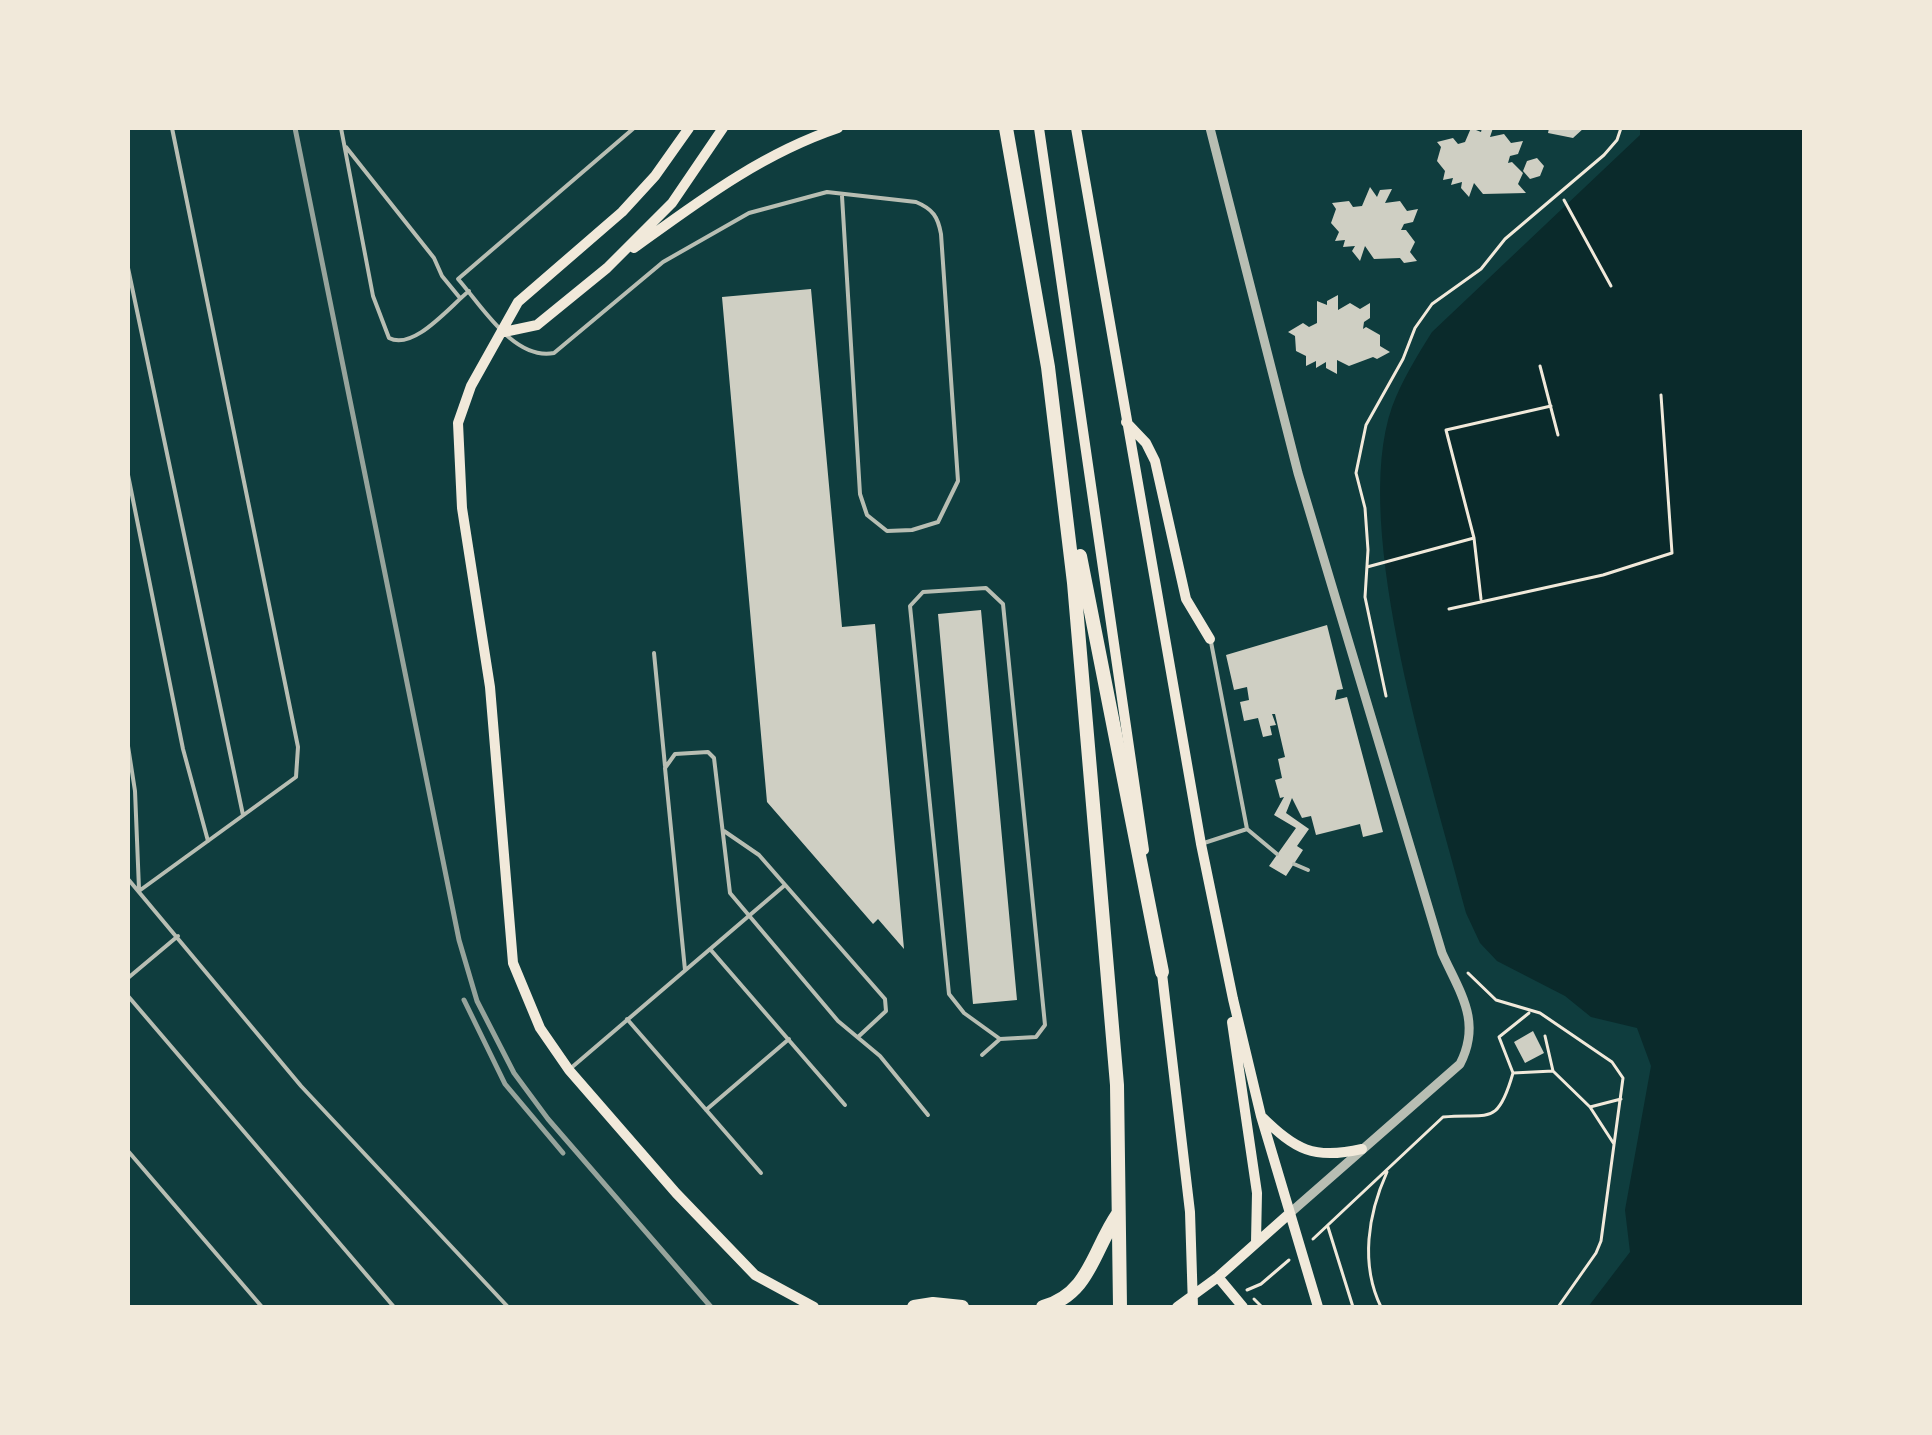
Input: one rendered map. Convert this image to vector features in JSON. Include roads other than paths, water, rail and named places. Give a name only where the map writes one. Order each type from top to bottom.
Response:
[{"type":"highway","points":[[1006,128],[1061,461],[1162,972]]},
{"type":"highway","points":[[1061,461],[1117,1085],[1120,1307]]},
{"type":"highway","points":[[1043,1307],[1059,1303],[1082,1283],[1119,1214]]},
{"type":"highway","points":[[914,1307],[933,1304],[962,1307]]},
{"type":"main road","points":[[689,128],[655,176],[622,212],[518,302],[504,332],[471,386],[458,423],[457,458],[490,687],[513,963],[540,1028],[569,1070],[676,1193],[755,1275],[814,1307]]},
{"type":"main road","points":[[607,268],[672,203],[723,128]]},
{"type":"main road","points":[[504,332],[537,325],[607,268],[751,167],[808,138],[838,128]]},
{"type":"main road","points":[[1039,128],[1162,972],[1190,1212],[1193,1307]]},
{"type":"main road","points":[[1076,128],[1201,844],[1261,1116],[1318,1307]]},
{"type":"main road","points":[[1125,421],[1146,443],[1155,461],[1186,599],[1210,639]]},
{"type":"main road","points":[[1216,917],[1257,1193],[1256,1242]]},
{"type":"main road","points":[[1261,1116],[1278,1133],[1311,1153],[1362,1149]]},
{"type":"main road","points":[[1177,1307],[1218,1277],[1290,1213]]},
{"type":"main road","points":[[1218,1277],[1243,1307]]},
{"type":"street","points":[[1210,128],[1298,473],[1442,953],[1467,1009],[1471,1029],[1470,1045],[1460,1064],[1290,1213]]},
{"type":"lane","points":[[139,891],[296,777],[298,747],[172,128]]},
{"type":"lane","points":[[341,128],[373,296],[389,338],[397,343],[411,340],[469,291]]},
{"type":"lane","points":[[634,128],[458,279],[504,332],[526,349],[543,355],[554,353],[663,262],[762,209],[815,194],[842,196],[916,202],[929,207],[938,219],[958,481],[938,522],[912,530],[887,531],[867,515],[860,494],[842,196]]},
{"type":"lane","points":[[344,145],[434,258],[442,276],[460,298]]},
{"type":"lane","points":[[128,268],[243,815]]},
{"type":"lane","points":[[128,475],[183,749],[208,841]]},
{"type":"lane","points":[[982,1055],[1000,1039],[1036,1037],[1045,1025],[1003,604],[986,588],[923,592],[910,606],[949,994],[964,1013],[1000,1039]]},
{"type":"lane","points":[[1210,639],[1247,829],[1277,854]]},
{"type":"lane","points":[[654,653],[685,970]]},
{"type":"lane","points":[[128,746],[135,791],[139,891]]},
{"type":"lane","points":[[665,768],[675,754],[708,752],[714,758],[730,893],[838,1021],[880,1056],[928,1115]]},
{"type":"lane","points":[[1201,844],[1247,829]]},
{"type":"lane","points":[[723,831],[759,855],[885,999],[886,1011],[858,1037]]},
{"type":"lane","points":[[1294,864],[1308,870]]},
{"type":"lane","points":[[128,879],[301,1086],[508,1307]]},
{"type":"lane","points":[[569,1070],[785,885]]},
{"type":"lane","points":[[128,978],[178,936]]},
{"type":"lane","points":[[710,949],[845,1105]]},
{"type":"lane","points":[[128,996],[394,1307]]},
{"type":"lane","points":[[627,1019],[761,1173]]},
{"type":"lane","points":[[706,1110],[789,1039]]},
{"type":"lane","points":[[128,1151],[262,1307]]},
{"type":"water","points":[[1640,128],[1804,128],[1804,1307],[1588,1307],[1630,1252],[1625,1210],[1651,1066],[1637,1028],[1591,1017],[1565,996],[1497,961],[1480,943],[1466,913],[1417,730],[1388,587],[1381,520],[1382,459],[1392,407],[1410,368],[1432,332],[1640,135]]},
{"type":"railway","points":[[295,128],[459,940],[477,1001],[514,1073],[548,1119],[711,1307]]},
{"type":"railway","points":[[464,1000],[505,1084],[563,1153]]}]
